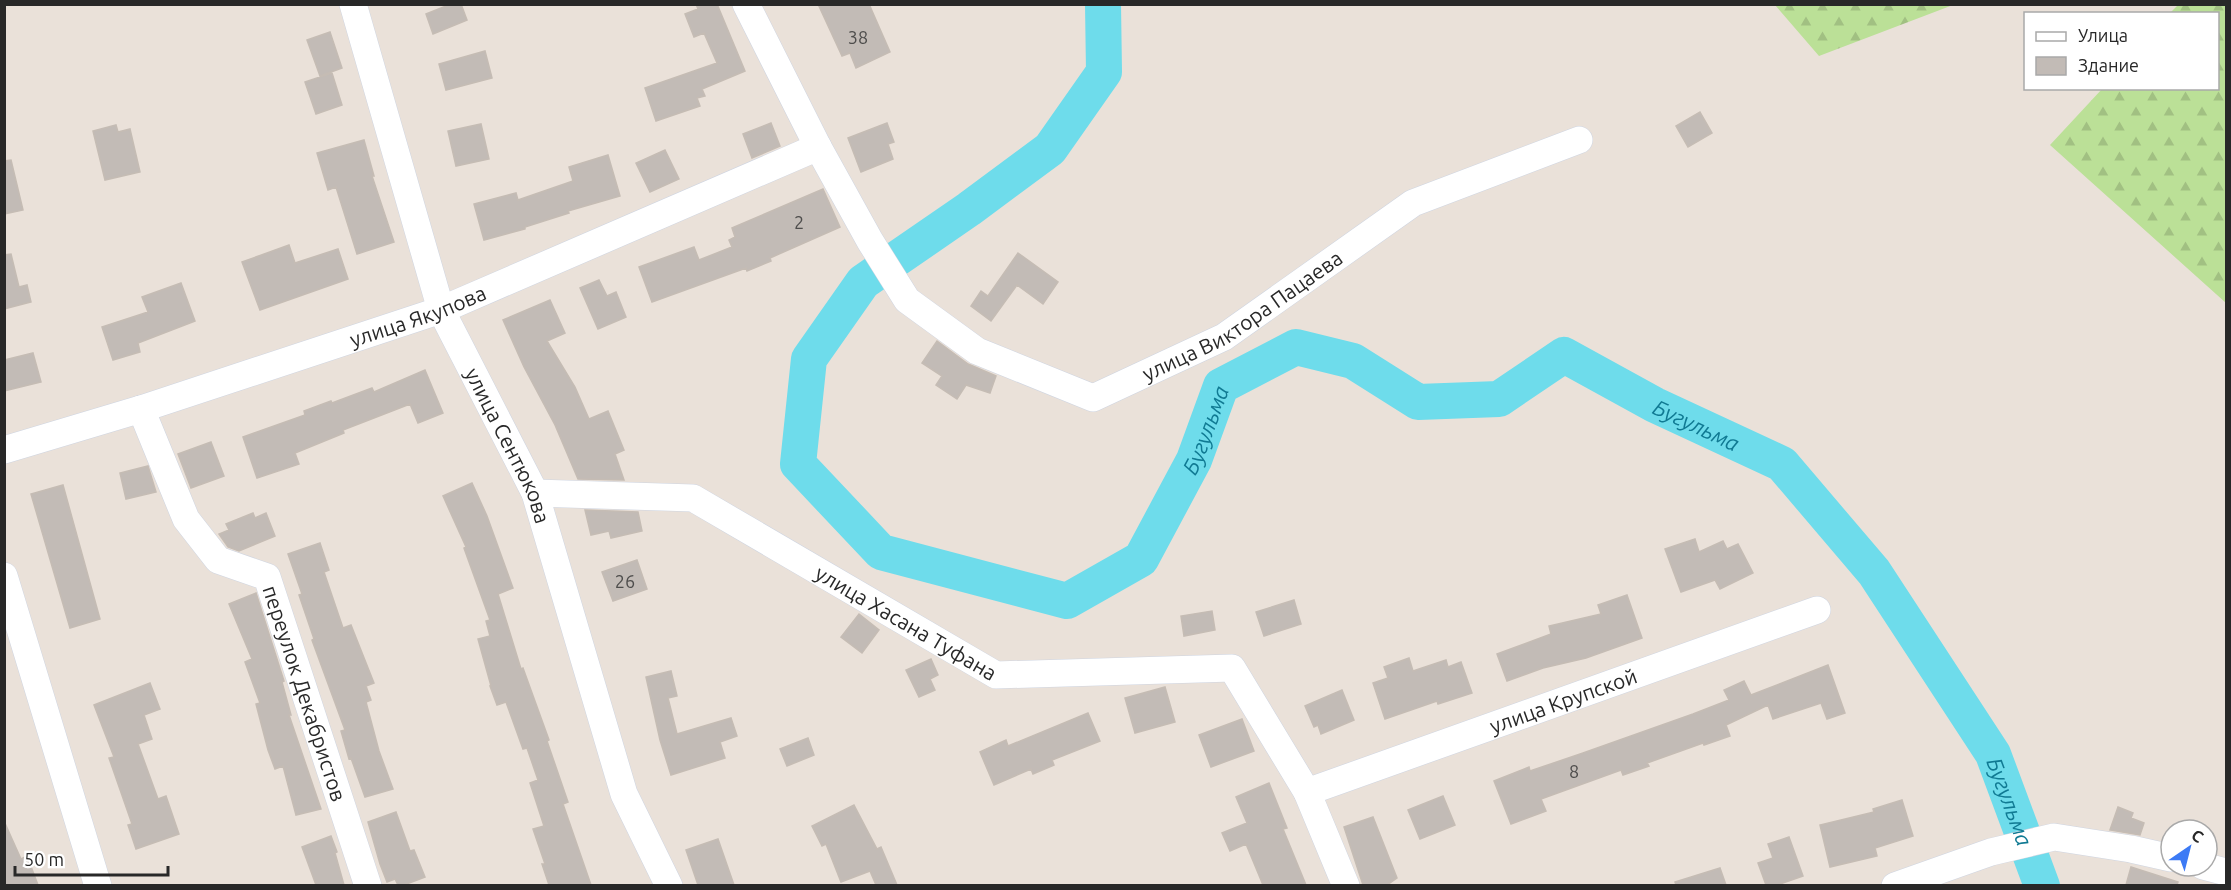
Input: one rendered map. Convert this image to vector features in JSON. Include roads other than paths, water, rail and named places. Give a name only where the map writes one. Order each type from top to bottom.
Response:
[{"type":"street","name":"улица Сентюкова","points":[[353,4],[441,310],[535,494],[624,794],[669,885]]},
{"type":"street","points":[[746,4],[818,147]]},
{"type":"street","name":"улица Виктора Пацаева","points":[[818,147],[870,241],[907,300],[977,351],[1093,398],[1224,337],[1413,203],[1579,140]]},
{"type":"street","name":"улица Якупова","points":[[4,450],[141,409],[441,310],[818,147]]},
{"type":"street","name":"переулок Декабристов","points":[[141,409],[186,519],[219,560],[267,577],[368,885]]},
{"type":"street","name":"улица Хасана Туфана","points":[[535,494],[693,498],[996,675],[1232,668],[1307,792],[1346,885]]},
{"type":"street","points":[[4,576],[98,885]]},
{"type":"street","name":"улица Крупской","points":[[1307,792],[1817,610]]},
{"type":"street","points":[[1895,885],[1992,852],[2054,837],[2159,855]]},
{"type":"waterway","name":"Бугульма","points":[[1103,4],[1104,72],[1050,149],[969,209],[863,282],[809,359],[798,464],[881,552],[1067,601],[1141,559],[1194,460],[1221,386],[1296,347],[1353,361],[1418,402],[1499,399],[1564,355],[1655,405],[1782,464],[1874,572],[1993,754],[2042,886]]}]
